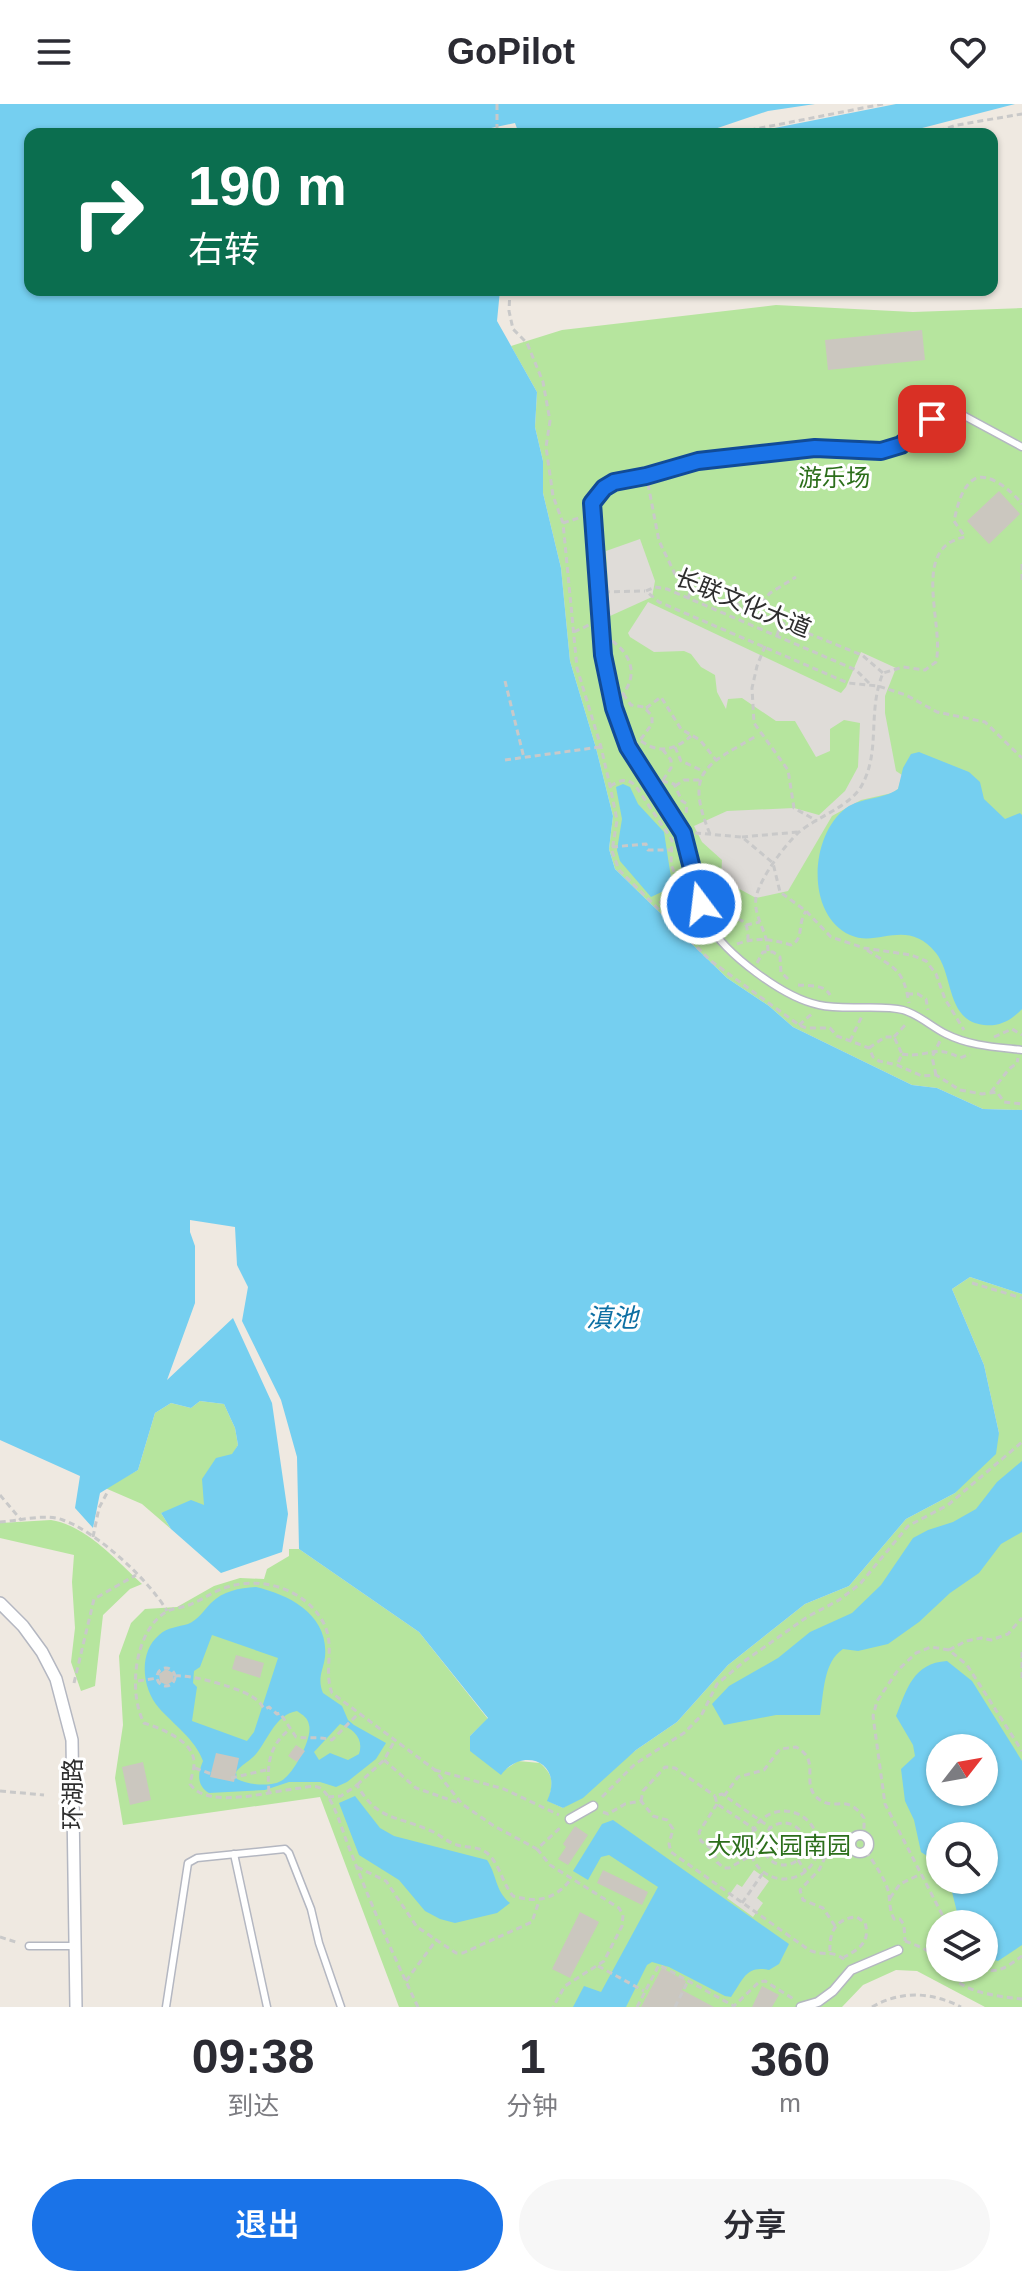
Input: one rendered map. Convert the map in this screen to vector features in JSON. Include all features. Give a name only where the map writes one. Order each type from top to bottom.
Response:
[{"type":"street","name":"环湖路","points":[[0,1603],[23,1626],[42,1652],[66,1707],[72,1740],[76,2007]]},
{"type":"street","points":[[570,1819],[593,1806]]},
{"type":"street","points":[[864,1835],[869,1842],[866,1851],[860,1853],[853,1849],[853,1838],[864,1835]]},
{"type":"street","points":[[801,2007],[818,2002],[833,1991],[851,1970],[898,1950]]},
{"type":"lane","points":[[1020,1049],[974,1046],[908,1013],[818,1005],[795,996],[754,970],[708,924],[683,833],[628,747],[613,703],[601,637],[592,503],[604,488],[614,482],[698,461],[815,448],[881,451],[901,445],[947,410],[959,413],[1022,447]]},
{"type":"lane","points":[[166,2007],[188,1863],[197,1858],[285,1849],[311,1909],[341,2007]]},
{"type":"lane","points":[[234,1854],[267,2007]]},
{"type":"lane","points":[[29,1946],[74,1946]]},
{"type":"path","points":[[497,104],[498,128]]},
{"type":"path","points":[[761,128],[883,104]]},
{"type":"path","points":[[948,128],[1022,114]]},
{"type":"path","points":[[510,296],[513,329],[527,343],[543,382],[550,421],[546,447],[553,496],[563,523],[577,668],[610,786],[617,820],[612,847],[619,870],[711,961],[799,1025],[830,1028],[837,1036],[869,1048],[879,1061],[922,1076],[936,1075],[960,1090],[982,1094],[997,1092],[1004,1102],[1022,1104]]},
{"type":"path","points":[[646,476],[659,541],[675,574],[860,655],[883,673]]},
{"type":"path","points":[[883,673],[903,667],[925,670],[936,662],[939,648],[932,580],[935,564],[945,545],[965,537],[954,521],[958,503],[972,480],[978,477],[1006,486],[1022,504]]},
{"type":"path","points":[[563,523],[593,513]]},
{"type":"path","points":[[1022,564],[1022,582]]},
{"type":"path","points":[[755,611],[770,593],[796,577]]},
{"type":"path","points":[[688,599],[693,583]]},
{"type":"path","name":"长联文化大道","points":[[655,587],[667,589],[854,669],[869,683],[848,683],[659,602],[646,591],[655,587]]},
{"type":"path","points":[[597,591],[646,591]]},
{"type":"path","points":[[777,636],[781,622]]},
{"type":"path","points":[[601,637],[617,644],[628,658],[632,679],[613,703]]},
{"type":"path","points":[[765,646],[752,688],[754,723],[788,770],[794,808],[817,821]]},
{"type":"path","points":[[768,951],[768,940],[760,922],[756,898],[773,863],[799,832],[861,789],[873,761],[873,707],[883,673]]},
{"type":"path","points":[[505,681],[524,758]]},
{"type":"path","points":[[869,683],[906,695],[937,712],[985,722],[1022,758]]},
{"type":"path","points":[[623,694],[631,705],[646,708],[652,716],[652,724],[641,741],[628,747]]},
{"type":"path","points":[[646,708],[661,697],[673,719],[709,749],[716,760]]},
{"type":"path","points":[[710,834],[701,808],[699,780],[703,771],[760,734]]},
{"type":"path","points":[[641,741],[652,749],[663,750],[675,747],[691,735]]},
{"type":"path","points":[[505,760],[599,747]]},
{"type":"path","points":[[675,747],[681,761],[703,771]]},
{"type":"path","points":[[652,786],[662,781],[671,768],[671,760],[663,750]]},
{"type":"path","points":[[610,786],[621,780],[629,780],[635,785],[672,840],[671,864],[678,882],[676,889],[654,907]]},
{"type":"path","points":[[675,786],[684,780],[699,780]]},
{"type":"path","points":[[662,781],[675,786]]},
{"type":"path","points":[[675,786],[678,797],[688,808],[677,821]]},
{"type":"path","points":[[683,833],[742,837],[799,832]]},
{"type":"path","points":[[742,837],[773,863],[780,892],[806,911],[831,937],[864,948],[911,955],[926,961],[964,1028],[963,1042]]},
{"type":"path","points":[[612,847],[646,844],[648,850],[673,850]]},
{"type":"path","points":[[701,904],[716,906],[723,914],[739,917],[746,925],[748,941]]},
{"type":"path","points":[[729,948],[748,941],[768,940],[791,945],[797,942],[800,921],[806,911]]},
{"type":"path","points":[[746,925],[760,922]]},
{"type":"path","points":[[864,948],[900,972],[909,1003],[906,1025],[894,1037],[885,1037],[869,1048]]},
{"type":"path","points":[[754,970],[759,957],[768,951]]},
{"type":"path","points":[[768,951],[780,957],[784,976],[799,985],[819,986],[828,991],[833,1007]]},
{"type":"path","points":[[907,994],[918,994],[926,999],[929,1005],[924,1020]]},
{"type":"path","points":[[799,1025],[818,1005]]},
{"type":"path","points":[[850,1041],[864,1009]]},
{"type":"path","points":[[984,1046],[1008,1029],[1017,1030],[1022,1035]]},
{"type":"path","points":[[936,1075],[932,1064],[943,1032]]},
{"type":"path","points":[[894,1037],[902,1054],[897,1065]]},
{"type":"path","points":[[902,1054],[913,1056],[942,1049],[960,1058],[971,1053],[974,1046]]},
{"type":"path","points":[[991,1092],[1017,1063],[1020,1049]]},
{"type":"path","points":[[972,1283],[1022,1298]]},
{"type":"path","points":[[641,1801],[625,1804],[608,1814],[593,1806],[635,1764],[684,1733],[701,1716],[717,1684],[807,1617],[839,1600],[860,1584],[908,1526],[948,1505],[1022,1442]]},
{"type":"path","points":[[93,1537],[99,1508],[108,1491]]},
{"type":"path","points":[[0,1495],[21,1520]]},
{"type":"path","points":[[0,1522],[64,1520],[93,1537],[149,1587],[167,1611]]},
{"type":"path","points":[[74,1683],[94,1599],[136,1575]]},
{"type":"path","points":[[418,2007],[376,1919],[328,1797],[320,1788],[313,1786],[244,1796],[201,1795],[190,1784],[195,1768],[193,1755],[165,1731],[144,1723],[138,1710],[138,1649],[167,1611],[188,1606],[215,1591],[242,1584],[276,1585],[292,1592],[323,1620],[328,1633],[328,1684],[332,1693],[435,1770],[462,1804]]},
{"type":"path","points":[[949,1650],[966,1641],[991,1640],[1008,1634],[1022,1618]]},
{"type":"path","points":[[940,1910],[885,1804],[873,1716],[877,1701],[898,1670],[916,1653],[931,1647],[949,1650],[967,1665],[1022,1751]]},
{"type":"path","points":[[1022,1652],[1022,1680]]},
{"type":"path","points":[[165,1667],[174,1672],[175,1681],[167,1687],[158,1683],[158,1678],[157,1673],[165,1667]]},
{"type":"path","points":[[175,1676],[211,1681],[258,1701],[265,1709],[269,1707],[280,1713],[296,1737],[332,1740],[358,1713]]},
{"type":"path","points":[[137,1681],[158,1678]]},
{"type":"path","points":[[269,1792],[267,1770],[274,1746],[279,1737],[290,1729]]},
{"type":"path","points":[[328,1797],[341,1796],[357,1785],[384,1760],[395,1740]]},
{"type":"path","points":[[724,1796],[738,1777],[764,1770],[780,1749],[796,1747],[808,1757],[811,1765],[810,1785],[819,1799],[825,1803],[854,1806],[864,1818],[864,1835]]},
{"type":"path","points":[[384,1760],[416,1788],[462,1804],[494,1826],[537,1849],[550,1865],[619,1908],[623,1915],[622,1926],[604,1961],[565,1986],[553,2007]]},
{"type":"path","points":[[765,1836],[717,1804],[715,1796],[675,1768],[665,1767],[643,1791],[641,1801],[653,1816],[667,1820],[673,1829],[669,1844],[671,1852],[809,1950],[817,1954],[830,1951],[844,1957],[851,1970]]},
{"type":"path","points":[[195,1768],[214,1775]]},
{"type":"path","points":[[231,1778],[267,1770]]},
{"type":"path","points":[[435,1770],[504,1789],[569,1820],[537,1849]]},
{"type":"path","points":[[357,1785],[369,1805],[393,1818],[430,1830],[455,1845],[484,1851],[496,1864],[505,1887],[513,1896],[539,1901],[551,1898],[571,1879]]},
{"type":"path","points":[[0,1791],[44,1795]]},
{"type":"path","points":[[715,1796],[724,1796],[771,1828]]},
{"type":"path","points":[[717,1804],[699,1832],[701,1841],[713,1850],[717,1862],[724,1868],[752,1854]]},
{"type":"path","points":[[780,1811],[797,1813],[805,1818],[816,1832],[818,1852],[805,1873],[780,1879],[764,1873],[752,1854],[751,1841],[760,1821],[780,1811]]},
{"type":"path","points":[[783,1824],[795,1827],[804,1837],[804,1850],[798,1860],[786,1865],[773,1862],[765,1852],[765,1836],[771,1828],[783,1824]]},
{"type":"path","points":[[835,1926],[823,1908],[809,1904],[801,1897],[801,1887],[824,1862],[833,1845],[846,1852],[853,1849]]},
{"type":"path","points":[[804,1850],[818,1852]]},
{"type":"path","points":[[866,1851],[886,1885],[889,1909],[894,1919],[900,1919],[904,1925],[905,1941],[898,1950]]},
{"type":"path","points":[[816,1858],[824,1862]]},
{"type":"path","points":[[798,1860],[808,1880]]},
{"type":"path","points":[[356,1867],[386,1881],[417,1927],[456,1953],[463,1953],[532,1922],[539,1901]]},
{"type":"path","points":[[742,1903],[764,1873]]},
{"type":"path","points":[[890,1898],[900,1884],[921,1874]]},
{"type":"path","points":[[830,1951],[835,1926],[846,1919],[862,1919],[867,1929],[864,1944],[844,1957]]},
{"type":"path","points":[[0,1937],[29,1946]]},
{"type":"path","points":[[406,1982],[437,1939]]},
{"type":"path","points":[[905,1941],[926,1950]]},
{"type":"path","points":[[998,1970],[1022,1956]]},
{"type":"path","points":[[637,2007],[642,1990],[659,1965],[734,2006],[752,1986],[765,1981],[801,2007]]},
{"type":"path","points":[[598,1966],[642,1990]]},
{"type":"path","points":[[675,2007],[688,1981]]},
{"type":"path","points":[[960,1982],[983,1993],[1022,1999]]},
{"type":"path","points":[[872,2007],[895,1997],[921,1994],[961,2007]]},
{"type":"green space","name":"游乐场","points":[[776,305],[913,312],[1022,308],[1022,1110],[983,1109],[937,1088],[912,1085],[793,1027],[769,1006],[727,978],[615,869],[609,849],[613,816],[570,661],[561,568],[543,493],[543,461],[535,427],[537,392],[511,346],[562,330]]},
{"type":"green space","name":"大观公园南园","points":[[970,1277],[1022,1294],[1022,2007],[985,2007],[938,1982],[998,1982],[998,1910],[926,1910],[926,1976],[917,1971],[896,1970],[863,1985],[842,2007],[399,2007],[320,1797],[123,1825],[115,1778],[123,1725],[119,1656],[131,1623],[145,1609],[177,1607],[214,1586],[240,1578],[264,1579],[267,1569],[289,1556],[289,1549],[299,1549],[419,1632],[488,1719],[470,1736],[506,1769],[518,1761],[540,1763],[552,1781],[548,1801],[563,1808],[677,1722],[728,1665],[805,1604],[849,1586],[906,1519],[955,1493],[999,1433],[984,1365],[952,1289]]},
{"type":"green space","points":[[200,1401],[224,1404],[235,1428],[238,1445],[204,1505],[161,1513],[171,1529],[142,1504],[105,1488],[138,1470],[155,1413],[171,1403],[191,1408]]},
{"type":"green space","points":[[51,1520],[64,1523],[89,1537],[142,1584],[130,1589],[103,1615],[95,1686],[81,1691],[71,1662],[75,1628],[74,1555],[0,1538],[0,1523]]},
{"type":"shaded area","points":[[640,539],[655,581],[652,597],[610,616],[606,551]]},
{"type":"shaded area","points":[[648,602],[841,693],[861,652],[896,668],[885,696],[885,713],[896,771],[902,775],[898,789],[861,800],[832,816],[788,891],[756,898],[721,879],[722,860],[702,842],[694,826],[727,811],[794,808],[819,815],[845,791],[858,767],[860,723],[844,720],[830,729],[830,751],[816,757],[795,721],[776,721],[742,698],[728,699],[726,709],[717,692],[715,675],[701,667],[691,654],[684,651],[654,652],[630,637],[628,633]]},
{"type":"shaded area","points":[[754,1870],[769,1881],[757,1898],[763,1903],[753,1917],[727,1898],[737,1884],[742,1887]]},
{"type":"water","name":"滇池","points":[[0,104],[815,104],[768,111],[718,128],[517,128],[515,123],[491,128],[24,128],[24,296],[499,296],[497,321],[537,392],[535,427],[543,461],[543,493],[561,568],[570,661],[613,816],[609,849],[615,869],[727,978],[769,1006],[793,1027],[912,1085],[937,1088],[983,1109],[1022,1110],[1022,1294],[970,1277],[952,1289],[984,1365],[999,1433],[996,1454],[955,1493],[906,1519],[849,1586],[805,1604],[728,1665],[677,1722],[636,1750],[583,1798],[563,1808],[547,1801],[550,1777],[539,1762],[520,1761],[501,1775],[470,1751],[470,1736],[488,1718],[419,1632],[299,1549],[297,1457],[281,1400],[242,1321],[248,1287],[237,1265],[235,1227],[190,1220],[195,1246],[195,1303],[167,1380],[233,1318],[272,1403],[288,1514],[282,1552],[221,1573],[171,1529],[161,1513],[191,1500],[204,1505],[202,1479],[216,1458],[232,1454],[238,1445],[235,1428],[224,1404],[200,1401],[191,1408],[171,1403],[155,1413],[138,1470],[100,1493],[93,1528],[75,1508],[80,1476],[0,1440]]},
{"type":"water","points":[[896,104],[1015,104],[922,128],[775,128]]},
{"type":"water","points":[[919,752],[969,772],[980,782],[984,799],[1005,819],[1020,813],[1022,815],[1022,1009],[1000,1024],[984,1025],[972,1022],[963,1015],[952,996],[942,963],[925,942],[903,935],[861,938],[850,935],[835,925],[819,893],[820,855],[825,836],[834,820],[852,804],[898,789],[903,768],[911,754]]},
{"type":"water","points":[[623,784],[630,787],[638,804],[664,832],[672,884],[651,897],[620,861],[617,850],[622,819],[616,787]]},
{"type":"water","points":[[1022,1461],[1022,1532],[1001,1544],[979,1573],[888,1644],[858,1651],[843,1649],[836,1655],[828,1670],[820,1715],[776,1715],[724,1725],[712,1704],[729,1686],[778,1658],[810,1632],[852,1613],[881,1585],[913,1538],[976,1509],[997,1482]]},
{"type":"water","points":[[256,1587],[282,1595],[305,1609],[314,1619],[325,1642],[320,1679],[323,1693],[342,1706],[348,1720],[354,1725],[386,1743],[376,1759],[336,1787],[320,1782],[289,1782],[265,1790],[209,1793],[200,1783],[203,1761],[199,1753],[190,1739],[159,1708],[149,1691],[145,1661],[159,1635],[195,1620],[221,1596]],"holes":[[[212,1635],[278,1658],[254,1732],[247,1741],[192,1721],[197,1687],[193,1683],[194,1671],[200,1667]],[[297,1711],[303,1715],[309,1731],[305,1747],[291,1772],[281,1781],[271,1784],[253,1784],[237,1779],[236,1772],[256,1754],[278,1722]],[[340,1724],[359,1739],[359,1754],[348,1760],[330,1753],[319,1760],[314,1752]]]},
{"type":"water","points":[[947,1661],[972,1681],[1022,1761],[1022,1945],[998,1961],[998,1910],[956,1910],[952,1894],[998,1894],[998,1822],[926,1822],[926,1855],[921,1852],[914,1820],[905,1801],[901,1769],[915,1756],[913,1745],[896,1716],[913,1679],[926,1667]]},
{"type":"water","points":[[355,1796],[380,1828],[394,1836],[487,1860],[501,1893],[510,1903],[497,1913],[455,1923],[425,1911],[399,1880],[359,1855],[339,1803]]},
{"type":"water","points":[[613,1820],[789,1944],[779,1964],[769,1970],[750,1972],[731,1997],[652,1962],[647,1965],[626,2007],[573,2007],[584,1986],[601,1992],[658,1887],[609,1855],[601,1857],[588,1880],[573,1871],[602,1824]]},
{"type":"building","points":[[922,330],[925,360],[828,370],[825,340]]},
{"type":"building","points":[[999,491],[1020,514],[989,544],[967,521]]},
{"type":"building","points":[[236,1655],[264,1663],[260,1678],[232,1669]]},
{"type":"building","points":[[166,1669],[173,1673],[173,1681],[167,1685],[160,1682],[159,1674]]},
{"type":"building","points":[[296,1745],[305,1751],[297,1762],[288,1756]]},
{"type":"building","points":[[216,1753],[239,1758],[234,1782],[210,1777]]},
{"type":"building","points":[[143,1762],[151,1800],[130,1805],[122,1767]]},
{"type":"building","points":[[575,1826],[588,1835],[568,1865],[558,1859],[566,1847],[563,1844]]},
{"type":"building","points":[[603,1870],[648,1892],[642,1905],[597,1883]]},
{"type":"building","points":[[580,1912],[599,1922],[570,1978],[552,1969]]},
{"type":"building","points":[[662,1968],[686,1981],[682,1990],[714,2007],[641,2007]]},
{"type":"building","points":[[762,1986],[779,1995],[772,2007],[752,2007]]},
{"type":"route","points":[[701,904],[683,833],[628,747],[614,708],[603,655],[592,503],[604,488],[614,482],[698,461],[815,448],[881,451],[901,445],[932,419]]}]
